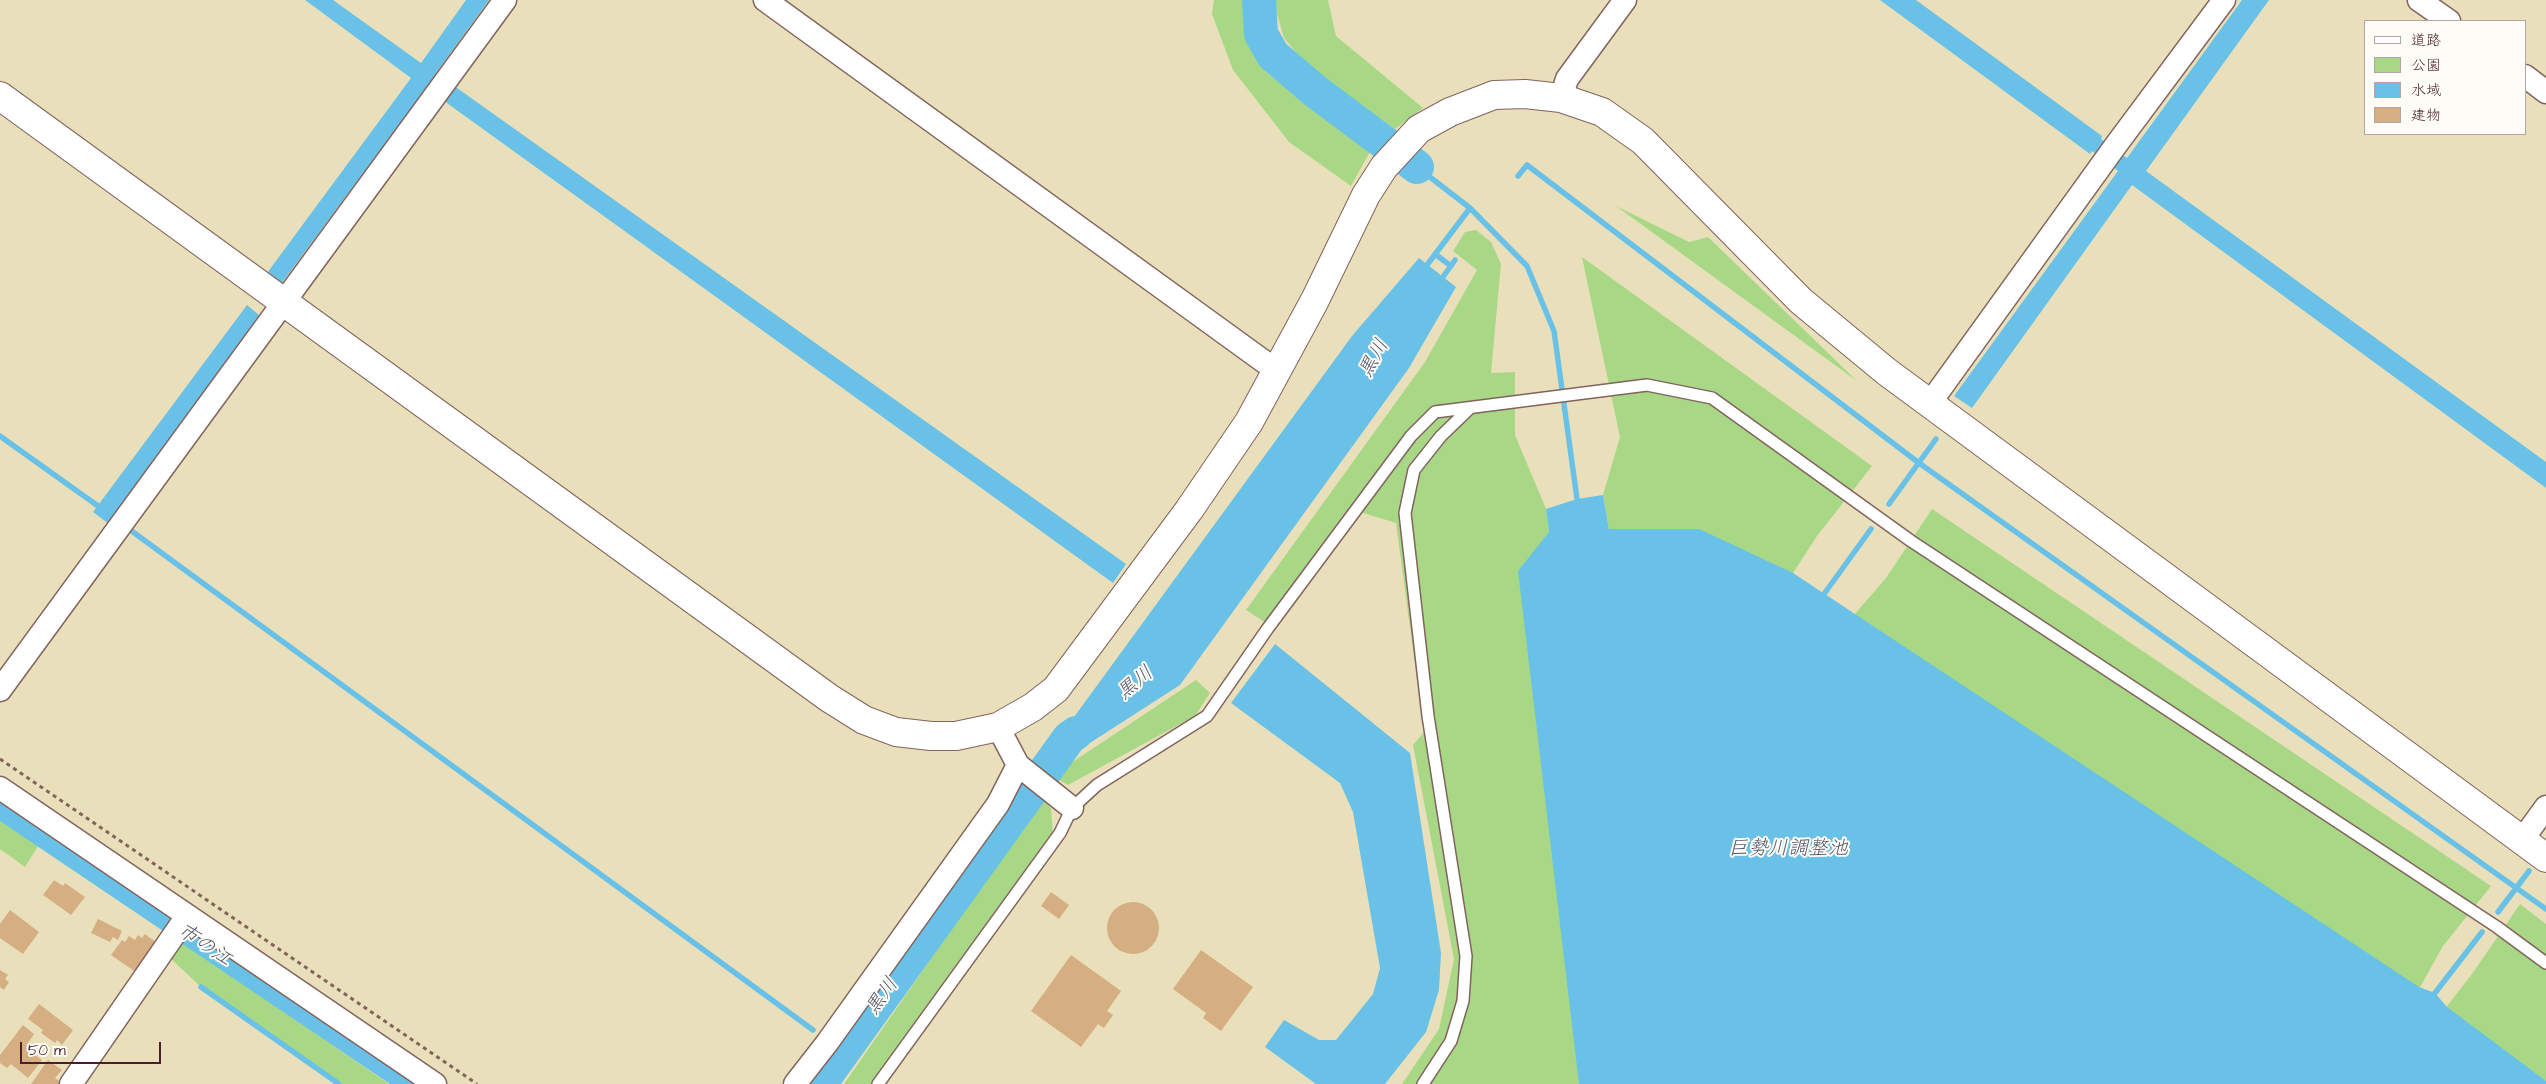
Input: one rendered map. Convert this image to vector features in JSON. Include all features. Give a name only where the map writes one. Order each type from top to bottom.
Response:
[{"type":"street","points":[[0,690],[506,0]]},
{"type":"street","points":[[765,0],[1277,371]]},
{"type":"street","points":[[1561,98],[1567,79],[1624,0]]},
{"type":"street","points":[[1930,403],[2116,145],[2224,0]]},
{"type":"street","points":[[2419,0],[2447,20]]},
{"type":"street","points":[[2526,77],[2546,92]]},
{"type":"street","points":[[0,96],[728,626],[864,720],[896,732],[931,736],[956,736],[998,727],[1033,707],[1056,689],[1189,510],[1249,422],[1315,300],[1366,195],[1384,167],[1419,129],[1450,112],[1494,96],[1524,94],[1561,98],[1602,112],[1643,141],[1801,301],[1887,372],[2546,858]]},
{"type":"street","points":[[998,727],[1018,765],[1072,808]]},
{"type":"street","points":[[795,1084],[827,1043],[998,804],[1018,765]]},
{"type":"street","points":[[0,788],[435,1084]]},
{"type":"street","points":[[2522,840],[2546,807]]},
{"type":"street","points":[[71,1084],[187,916]]},
{"type":"lane","points":[[878,1084],[928,1028],[1060,833],[1072,808],[1097,785],[1207,716],[1268,628],[1411,436],[1436,412],[1512,404],[1647,385],[1712,398],[1911,540],[2497,927],[2546,963]]},
{"type":"lane","points":[[1423,1084],[1451,1041],[1463,1001],[1466,956],[1428,716],[1405,513],[1414,470],[1440,436],[1469,409]]},
{"type":"path","points":[[0,760],[477,1084]]},
{"type":"green space","points":[[1214,0],[1250,0],[1248,11],[1262,51],[1288,82],[1372,148],[1351,186],[1289,142],[1233,70],[1212,14]]},
{"type":"green space","points":[[1273,0],[1328,0],[1336,36],[1423,108],[1395,129],[1310,69],[1284,38]]},
{"type":"green space","points":[[1616,206],[1689,242],[1708,237],[1857,381]]},
{"type":"green space","points":[[1476,230],[1491,242],[1501,264],[1491,373],[1515,372],[1515,435],[1546,509],[1549,532],[1609,529],[1603,495],[1620,437],[1582,257],[1872,466],[1817,536],[1793,573],[1772,641],[1590,1084],[1402,1084],[1439,1029],[1454,959],[1413,745],[1424,732],[1396,523],[1350,509],[1266,623],[1246,610],[1425,362],[1477,270],[1453,251],[1465,232]]},
{"type":"green space","points":[[1932,509],[2491,886],[2443,946],[2375,1068],[2388,1082],[2472,974],[2520,904],[2546,924],[2546,1084],[2236,1084],[2203,1062],[2195,1084],[2095,1084],[2075,1057],[2030,1081],[1973,1056],[1928,972],[1847,932],[1800,958],[1800,1004],[1764,1032],[1749,1084],[1716,1084],[1667,870],[1705,828],[1706,776],[1776,724],[1808,654],[1854,615],[1886,578]]},
{"type":"green space","points":[[1196,680],[1210,693],[1195,716],[1068,785],[1059,780],[1068,765]]},
{"type":"green space","points":[[1042,799],[1051,808],[1053,835],[878,1077],[885,1084],[844,1084]]},
{"type":"green space","points":[[0,817],[40,843],[25,867],[0,849]]},
{"type":"green space","points":[[182,942],[389,1084],[339,1084],[201,987],[169,957]]},
{"type":"water","points":[[305,0],[333,0],[421,63],[466,0],[489,0],[436,73],[1126,564],[1113,583],[426,88],[281,284],[267,273],[411,78]]},
{"type":"water","points":[[1880,0],[1916,0],[2102,136],[2101,139],[2127,158],[2242,0],[2269,0],[2146,171],[2546,462],[2546,488],[2132,185],[1972,408],[1954,396],[2118,171],[2092,151],[2090,154]]},
{"type":"water","points":[[1419,258],[1456,287],[1409,368],[1180,685],[1065,759],[1055,772],[1039,765],[1352,336]]},
{"type":"water","points":[[247,305],[259,315],[109,524],[93,512]]},
{"type":"water","name":"巨勢川調整池","points":[[1603,495],[1609,529],[1699,529],[1793,573],[2419,987],[2435,993],[2447,1007],[2546,1081],[2546,1084],[1579,1084],[1518,571],[1549,532],[1546,509],[1577,499]]},
{"type":"water","points":[[1275,644],[1410,753],[1441,953],[1439,990],[1426,1032],[1385,1084],[1316,1084],[1265,1047],[1284,1020],[1319,1040],[1336,1040],[1373,994],[1380,968],[1353,812],[1340,783],[1231,703]]},
{"type":"building","points":[[54,880],[63,886],[65,883],[85,897],[71,915],[43,895]]},
{"type":"building","points":[[1051,892],[1069,905],[1059,919],[1041,906]]},
{"type":"building","points":[[1133,902],[1143,904],[1151,910],[1157,918],[1159,928],[1157,938],[1151,946],[1143,952],[1133,954],[1123,952],[1115,946],[1109,938],[1107,928],[1109,918],[1115,910],[1123,904]]},
{"type":"building","points":[[10,910],[39,932],[23,954],[0,938],[0,924]]},
{"type":"building","points":[[98,919],[122,931],[118,940],[113,937],[110,942],[91,933]]},
{"type":"building","points":[[145,934],[157,943],[137,973],[111,955],[122,940],[125,942],[129,936],[135,940],[138,935],[142,938]]},
{"type":"building","points":[[1201,950],[1253,987],[1221,1031],[1203,1018],[1206,1013],[1173,989]]},
{"type":"building","points":[[1071,955],[1121,991],[1107,1011],[1113,1015],[1104,1028],[1098,1024],[1081,1047],[1031,1011]]},
{"type":"building","points":[[0,970],[8,975],[5,979],[9,982],[4,990],[0,987]]},
{"type":"building","points":[[39,1004],[73,1030],[62,1045],[57,1040],[55,1043],[41,1033],[43,1030],[28,1019]]},
{"type":"building","points":[[23,1025],[34,1034],[28,1043],[38,1050],[35,1055],[42,1060],[28,1078],[11,1064],[7,1068],[0,1063],[0,1055]]},
{"type":"building","points":[[48,1060],[62,1070],[55,1078],[61,1082],[60,1084],[31,1084]]},
{"type":"waterway","name":"黒川","points":[[1259,0],[1261,34],[1273,55],[1315,91],[1417,167]]},
{"type":"waterway","points":[[1518,176],[1527,165],[1919,463],[2546,909]]},
{"type":"waterway","points":[[1417,167],[1470,208],[1427,265]]},
{"type":"waterway","points":[[1470,208],[1527,266],[1554,331],[1577,499]]},
{"type":"waterway","points":[[1435,254],[1451,266]]},
{"type":"waterway","points":[[1443,277],[1455,260]]},
{"type":"waterway","points":[[0,436],[98,506]]},
{"type":"waterway","points":[[1889,504],[1936,439]]},
{"type":"waterway","points":[[1824,594],[1871,529]]},
{"type":"waterway","points":[[133,532],[813,1030]]},
{"type":"waterway","name":"黒川","points":[[820,1084],[1069,738],[1076,733]]},
{"type":"waterway","name":"市の江","points":[[0,809],[408,1084]]},
{"type":"waterway","points":[[2498,912],[2529,871]]},
{"type":"waterway","points":[[2435,993],[2482,932]]},
{"type":"waterway","points":[[201,987],[339,1084]]}]
